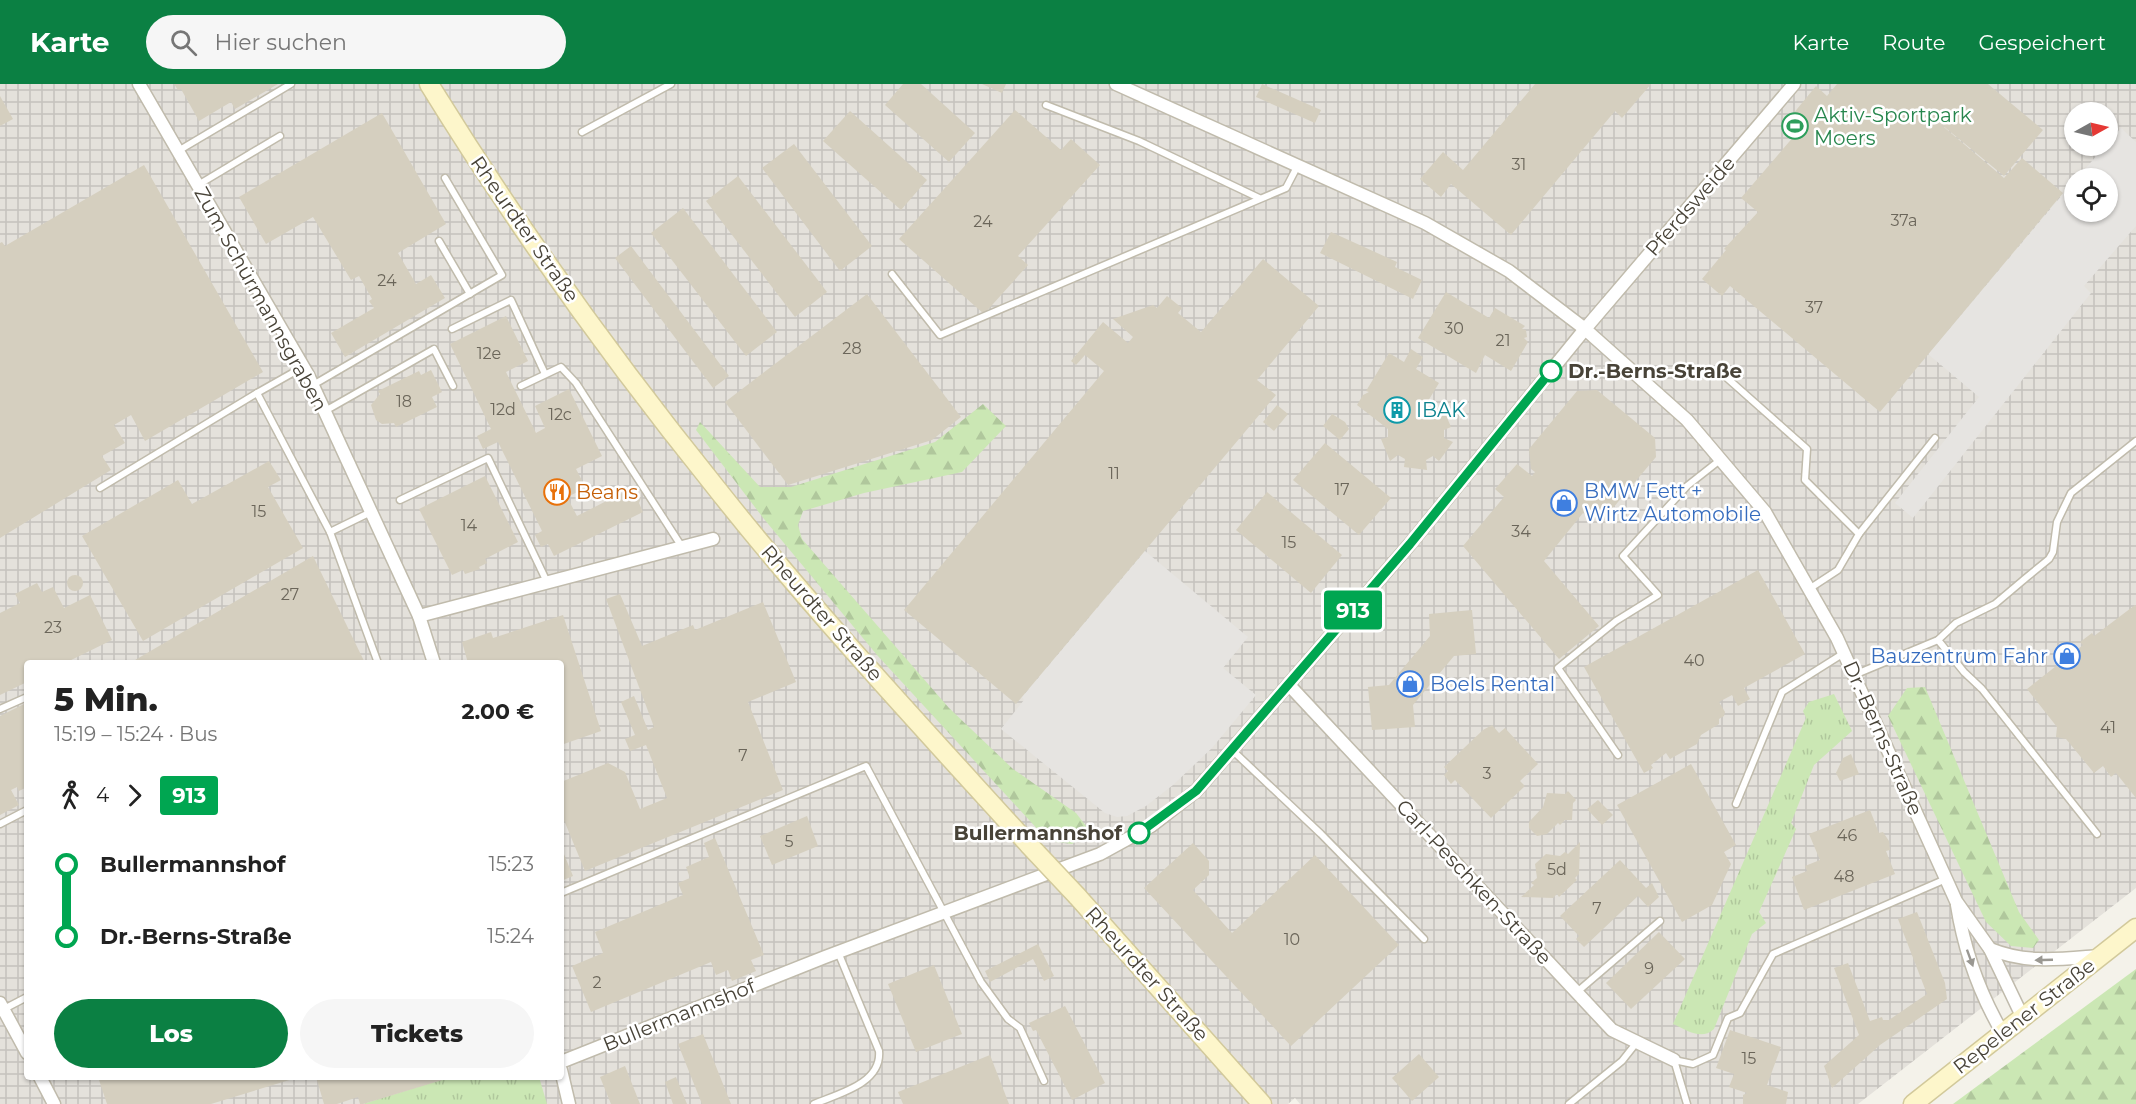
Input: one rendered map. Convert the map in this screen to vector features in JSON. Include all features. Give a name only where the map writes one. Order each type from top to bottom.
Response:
[{"type":"main road","name":"Rheurdter Straße","points":[[429,84],[482,168],[598,334],[717,490],[853,651],[1077,896],[1262,1104]]},
{"type":"main road","name":"Repelener Straße","points":[[1913,1104],[2136,928]]},
{"type":"street","name":"Zum Schürmannsgraben","points":[[139,84],[313,386],[419,616],[433,660]]},
{"type":"street","name":"Dr.-Berns-Straße","points":[[1116,84],[1425,223],[1509,271],[1585,329],[1687,420],[1765,512],[1809,589],[1844,653],[1956,901],[1990,949],[2022,1016]]},
{"type":"street","name":"Pferdsweide","points":[[1585,329],[1794,84]]},
{"type":"street","name":"Bullermannshof","points":[[564,1061],[838,952],[1100,854],[1151,826],[1196,791],[1289,685],[1410,544],[1585,329]]},
{"type":"street","points":[[419,616],[713,539]]},
{"type":"street","name":"Carl-Peschken-Straße","points":[[1289,685],[1612,1030],[1674,1060]]},
{"type":"street","name":"Dr.-Berns-Straße","points":[[1956,901],[1962,937],[1991,1013],[2002,1032]]},
{"type":"street","points":[[1990,949],[2010,957],[2038,961],[2100,956]]},
{"type":"street","points":[[3,1012],[24,1048]]},
{"type":"street","points":[[42,1080],[54,1104]]},
{"type":"street","points":[[563,1080],[569,1104]]},
{"type":"lane","points":[[178,151],[291,84]]},
{"type":"lane","points":[[582,132],[671,84]]},
{"type":"lane","points":[[1046,105],[1139,141],[1259,198]]},
{"type":"lane","points":[[198,185],[280,136]]},
{"type":"lane","points":[[892,274],[940,335],[1286,188],[1297,167]]},
{"type":"lane","points":[[313,386],[502,274],[445,178]]},
{"type":"lane","points":[[439,241],[470,294]]},
{"type":"lane","points":[[452,328],[511,300],[545,374]]},
{"type":"lane","points":[[325,412],[434,349],[453,386]]},
{"type":"lane","points":[[100,488],[303,367]]},
{"type":"lane","points":[[521,386],[561,367],[576,383],[682,547]]},
{"type":"lane","points":[[1727,378],[1807,449],[1805,480],[1859,534]]},
{"type":"lane","points":[[257,393],[330,532],[377,660]]},
{"type":"lane","points":[[1809,589],[1838,570],[1859,534],[1935,438]]},
{"type":"lane","points":[[1854,675],[1938,640],[1956,623],[1995,604],[2049,559],[2062,507],[2072,493],[2136,441]]},
{"type":"lane","points":[[400,500],[488,458],[547,583]]},
{"type":"lane","points":[[1618,755],[1558,668],[1616,621],[1658,595],[1623,556],[1687,486],[1720,459]]},
{"type":"lane","points":[[330,532],[371,512]]},
{"type":"lane","points":[[1938,640],[1964,672],[1982,689],[2097,834]]},
{"type":"lane","points":[[1736,804],[1782,692],[1844,653]]},
{"type":"lane","points":[[0,709],[24,698]]},
{"type":"lane","points":[[1232,750],[1315,828],[1424,939]]},
{"type":"lane","points":[[564,892],[866,766],[981,982],[1008,1019],[1020,1028],[1044,1081]]},
{"type":"lane","points":[[0,824],[24,812]]},
{"type":"lane","points":[[1687,1104],[1674,1060],[1693,1064],[1713,1055],[1728,1018],[1740,1013],[1773,954],[1946,879]]},
{"type":"lane","points":[[1577,992],[1660,921]]},
{"type":"lane","points":[[814,1104],[866,1080],[876,1070],[880,1060],[879,1051],[838,952]]},
{"type":"lane","points":[[3,1012],[24,999]]},
{"type":"lane","points":[[1569,1104],[1622,1061],[1637,1042]]},
{"type":"shaded area","points":[[0,84],[2136,84],[2136,888],[1858,1104],[1300,1104],[1295,1098],[1288,1104],[0,1104]]},
{"type":"shaded area","points":[[2121,128],[2136,142],[2136,226],[2084,286],[2091,293],[1913,518],[1895,503],[1979,397],[1928,354],[2064,193],[2064,222],[2118,222],[2118,168],[2086,168],[2096,156],[2118,156],[2118,131]]},
{"type":"shaded area","points":[[1145,551],[1248,637],[1223,668],[1256,695],[1212,748],[1173,785],[1146,806],[1127,816],[1117,817],[1105,813],[1001,729],[1024,700],[1022,697]]},
{"type":"green space","points":[[983,404],[1006,426],[962,472],[864,493],[803,511],[798,525],[802,539],[949,708],[1013,769],[1076,813],[1086,826],[1082,837],[1072,844],[1056,842],[1041,833],[877,655],[764,519],[696,430],[700,422],[760,487],[791,487],[935,442]]},
{"type":"green space","points":[[1925,687],[2019,912],[2039,940],[2033,948],[2011,946],[1986,922],[1888,716],[1907,688]]},
{"type":"green space","points":[[1834,694],[1852,731],[1814,765],[1791,823],[1796,829],[1759,912],[1766,923],[1752,934],[1714,1029],[1699,1034],[1673,1024],[1806,718],[1803,711],[1809,702]]},
{"type":"green space","points":[[2136,969],[2136,1104],[1953,1104]]},
{"type":"green space","points":[[440,1080],[540,1080],[547,1104],[363,1104]]},
{"type":"building","points":[[174,84],[278,84],[235,109],[231,102],[199,121],[181,89],[178,90]]},
{"type":"building","points":[[903,84],[921,84],[975,133],[949,162],[885,105]]},
{"type":"building","points":[[982,84],[1006,84],[1002,93]]},
{"type":"building","points":[[1262,84],[1321,110],[1315,123],[1256,97]]},
{"type":"building","points":[[1535,84],[1651,84],[1622,118],[1615,111],[1511,235],[1451,184],[1441,197],[1420,179],[1443,152],[1463,170]]},
{"type":"building","points":[[1837,84],[1988,84],[2043,130],[2004,176],[1925,111],[2004,178],[2022,158],[2063,193],[1880,412],[1730,286],[1722,296],[1702,279],[1726,250],[1724,249],[1758,212],[1741,198],[1795,135],[1783,126],[1816,86],[1827,96]]},
{"type":"building","points":[[0,96],[13,119],[0,126]]},
{"type":"building","points":[[1015,110],[1061,150],[1071,139],[1100,165],[1018,256],[1028,265],[984,314],[899,239]]},
{"type":"building","points":[[850,111],[927,180],[901,210],[823,141]]},
{"type":"building","points":[[382,113],[446,224],[398,253],[416,284],[431,275],[445,298],[345,357],[331,333],[374,308],[369,301],[372,299],[359,276],[351,280],[313,217],[266,244],[239,197]]},
{"type":"building","points":[[794,144],[872,246],[840,271],[762,168]]},
{"type":"building","points":[[144,165],[263,372],[145,441],[131,415],[114,425],[125,443],[102,456],[111,470],[0,538],[0,243],[2,242],[5,246]]},
{"type":"building","points":[[738,176],[827,292],[795,317],[706,201]]},
{"type":"building","points":[[683,208],[777,332],[746,356],[651,233]]},
{"type":"building","points":[[1331,232],[1397,262],[1395,267],[1422,280],[1413,299],[1320,253]]},
{"type":"building","points":[[631,246],[729,376],[713,388],[615,258]]},
{"type":"building","points":[[1263,259],[1319,306],[1257,380],[1276,395],[1016,704],[904,610],[1104,371],[1085,355],[1076,365],[1071,361],[1103,322],[1128,343],[1133,337],[1113,319],[1153,305],[1157,308],[1167,296],[1182,308],[1178,313],[1201,332]]},
{"type":"building","points":[[1446,292],[1489,318],[1495,308],[1525,326],[1522,329],[1526,330],[1527,337],[1524,338],[1528,342],[1511,371],[1485,355],[1476,373],[1418,338]]},
{"type":"building","points":[[867,294],[961,417],[932,440],[788,485],[725,402]]},
{"type":"building","points":[[506,316],[528,361],[506,372],[536,433],[545,428],[535,406],[569,389],[602,456],[576,469],[586,488],[567,497],[577,516],[632,488],[636,498],[641,498],[639,503],[643,512],[554,556],[548,544],[541,547],[535,535],[542,531],[498,442],[483,449],[477,436],[491,429],[450,344]]},
{"type":"building","name":"IBAK","points":[[1411,349],[1423,357],[1416,369],[1439,383],[1425,406],[1434,412],[1442,406],[1451,427],[1444,430],[1444,438],[1453,442],[1439,461],[1433,456],[1426,460],[1427,470],[1404,467],[1405,459],[1398,455],[1390,461],[1381,439],[1388,437],[1388,429],[1357,405],[1363,395],[1369,392],[1366,391],[1389,353],[1404,362]]},
{"type":"building","points":[[431,370],[442,392],[432,397],[437,407],[396,427],[394,423],[382,424],[376,420],[371,405],[380,394],[378,391],[419,371],[421,375]]},
{"type":"building","points":[[1597,390],[1655,438],[1656,457],[1607,515],[1588,517],[1583,513],[1544,561],[1599,626],[1559,659],[1463,546],[1504,497],[1495,489],[1517,464],[1532,476],[1535,472],[1531,469],[1529,449],[1577,391]]},
{"type":"building","points":[[1277,405],[1288,414],[1274,431],[1263,422]]},
{"type":"building","points":[[1332,414],[1345,422],[1349,429],[1340,440],[1323,426]]},
{"type":"building","points":[[1325,443],[1391,498],[1359,535],[1293,480]]},
{"type":"building","points":[[269,461],[281,480],[268,487],[303,548],[143,641],[82,536],[178,480],[192,504]]},
{"type":"building","points":[[485,476],[518,542],[485,559],[487,563],[479,567],[480,569],[465,574],[463,570],[452,575],[419,509]]},
{"type":"building","points":[[1267,492],[1342,555],[1311,593],[1236,530]]},
{"type":"building","points":[[313,556],[364,660],[135,660]]},
{"type":"building","points":[[1758,570],[1805,654],[1744,688],[1750,699],[1738,706],[1732,695],[1719,702],[1725,712],[1724,716],[1719,719],[1719,724],[1701,735],[1697,744],[1670,759],[1666,753],[1651,765],[1653,768],[1644,773],[1584,667]]},
{"type":"building","points":[[75,575],[83,583],[75,591],[67,583]]},
{"type":"building","points":[[37,583],[42,592],[53,587],[64,608],[90,595],[112,640],[71,660],[24,660],[24,683],[0,695],[0,613],[20,603],[15,594]]},
{"type":"building","points":[[620,594],[642,646],[693,625],[695,630],[763,602],[796,682],[748,702],[783,790],[585,871],[564,820],[564,781],[608,763],[625,772],[640,809],[667,798],[646,745],[630,751],[625,739],[635,735],[621,702],[634,696],[648,730],[654,727],[606,599]]},
{"type":"building","points":[[2135,605],[2136,798],[2116,773],[2111,777],[2103,766],[2094,773],[2066,739],[2056,737],[2057,727],[2027,689],[2065,659],[2066,649],[2077,650],[2083,645],[2080,642],[2092,633],[2094,636]]},
{"type":"building","points":[[1472,610],[1476,654],[1454,656],[1413,705],[1415,727],[1372,730],[1368,687],[1389,685],[1430,636],[1429,614]]},
{"type":"building","points":[[563,615],[601,731],[564,744],[564,660],[467,660],[462,642],[491,632],[493,638]]},
{"type":"building","points":[[24,704],[24,788],[19,791],[17,787],[11,790],[19,805],[0,815],[0,716]]},
{"type":"building","points":[[1492,725],[1499,733],[1505,728],[1538,764],[1520,781],[1525,786],[1491,818],[1455,780],[1451,784],[1444,775],[1448,771],[1444,767],[1483,730]]},
{"type":"building","points":[[1851,754],[1859,774],[1840,781],[1836,773],[1843,758]]},
{"type":"building","points":[[1691,764],[1736,845],[1724,852],[1731,864],[1712,905],[1682,922],[1617,805]]},
{"type":"building","points":[[1568,791],[1576,800],[1573,803],[1572,820],[1565,820],[1560,825],[1558,823],[1547,834],[1537,836],[1529,828],[1529,822],[1543,807],[1547,793],[1565,794]]},
{"type":"building","points":[[1598,800],[1613,815],[1602,825],[1587,809]]},
{"type":"building","points":[[1870,810],[1879,833],[1883,832],[1889,841],[1890,850],[1886,851],[1895,874],[1804,910],[1792,877],[1807,871],[1805,866],[1820,860],[1809,834]]},
{"type":"building","points":[[807,816],[818,846],[772,865],[760,836]]},
{"type":"building","points":[[715,838],[764,955],[751,960],[756,971],[732,981],[728,970],[716,975],[711,962],[591,1012],[572,966],[603,953],[595,932],[683,895],[678,883],[690,878],[686,867],[709,857],[704,843]]},
{"type":"building","points":[[1580,842],[1579,874],[1575,878],[1577,880],[1559,897],[1557,894],[1553,898],[1521,897],[1534,885],[1531,883],[1537,878],[1535,864],[1546,854],[1560,856],[1565,852],[1568,854]]},
{"type":"building","points":[[1193,843],[1209,861],[1209,875],[1193,890],[1232,933],[1315,855],[1399,945],[1291,1046],[1144,888]]},
{"type":"building","points":[[564,854],[573,876],[564,880]]},
{"type":"building","points":[[1620,860],[1646,888],[1652,883],[1659,897],[1648,907],[1638,896],[1584,947],[1576,939],[1579,936],[1560,916]]},
{"type":"building","points":[[1917,912],[1945,983],[1947,999],[1880,1045],[1832,1088],[1824,1066],[1859,1035],[1834,968],[1848,963],[1870,1021],[1882,1017],[1883,1020],[1889,1020],[1927,994],[1898,919]]},
{"type":"building","points":[[1659,932],[1685,959],[1631,1009],[1606,983]]},
{"type":"building","points":[[1038,944],[1054,976],[1044,981],[1033,959],[990,982],[985,971]]},
{"type":"building","points":[[934,965],[962,1034],[916,1052],[888,984]]},
{"type":"building","points":[[1065,1006],[1105,1083],[1072,1100],[1036,1030],[1033,1031],[1029,1023]]},
{"type":"building","points":[[1730,1030],[1781,1047],[1767,1085],[1788,1092],[1786,1104],[1743,1104],[1743,1095],[1747,1093],[1729,1087],[1734,1074],[1716,1068]]},
{"type":"building","points":[[703,1034],[731,1104],[702,1104],[678,1044]]},
{"type":"building","points":[[1419,1054],[1439,1077],[1412,1101],[1392,1078]]},
{"type":"building","points":[[990,1055],[1009,1104],[903,1104],[898,1092]]},
{"type":"building","points":[[625,1066],[640,1104],[611,1104],[600,1077]]},
{"type":"building","points":[[676,1077],[687,1104],[673,1104],[665,1082]]},
{"type":"building","points":[[99,1080],[289,1080],[211,1104],[107,1104]]},
{"type":"building","points":[[317,1080],[442,1080],[363,1104],[360,1104],[358,1097],[337,1104],[324,1104]]},
{"type":"bus line","name":"913","points":[[1139,833],[1196,791],[1410,544],[1551,371]]},
{"type":"place","name":"Aktiv-Sportpark Moers","points":[[1795,126]]},
{"type":"place","name":"Dr.-Berns-Straße","points":[[1551,371]]},
{"type":"place","name":"IBAK","points":[[1397,410]]},
{"type":"place","name":"Beans","points":[[557,492]]},
{"type":"place","name":"BMW Fett + Wirtz Automobile","points":[[1564,503]]},
{"type":"place","name":"Bauzentrum Fahr","points":[[2067,656]]},
{"type":"place","name":"Boels Rental","points":[[1410,684]]},
{"type":"place","name":"Bullermannshof","points":[[1139,833]]}]
